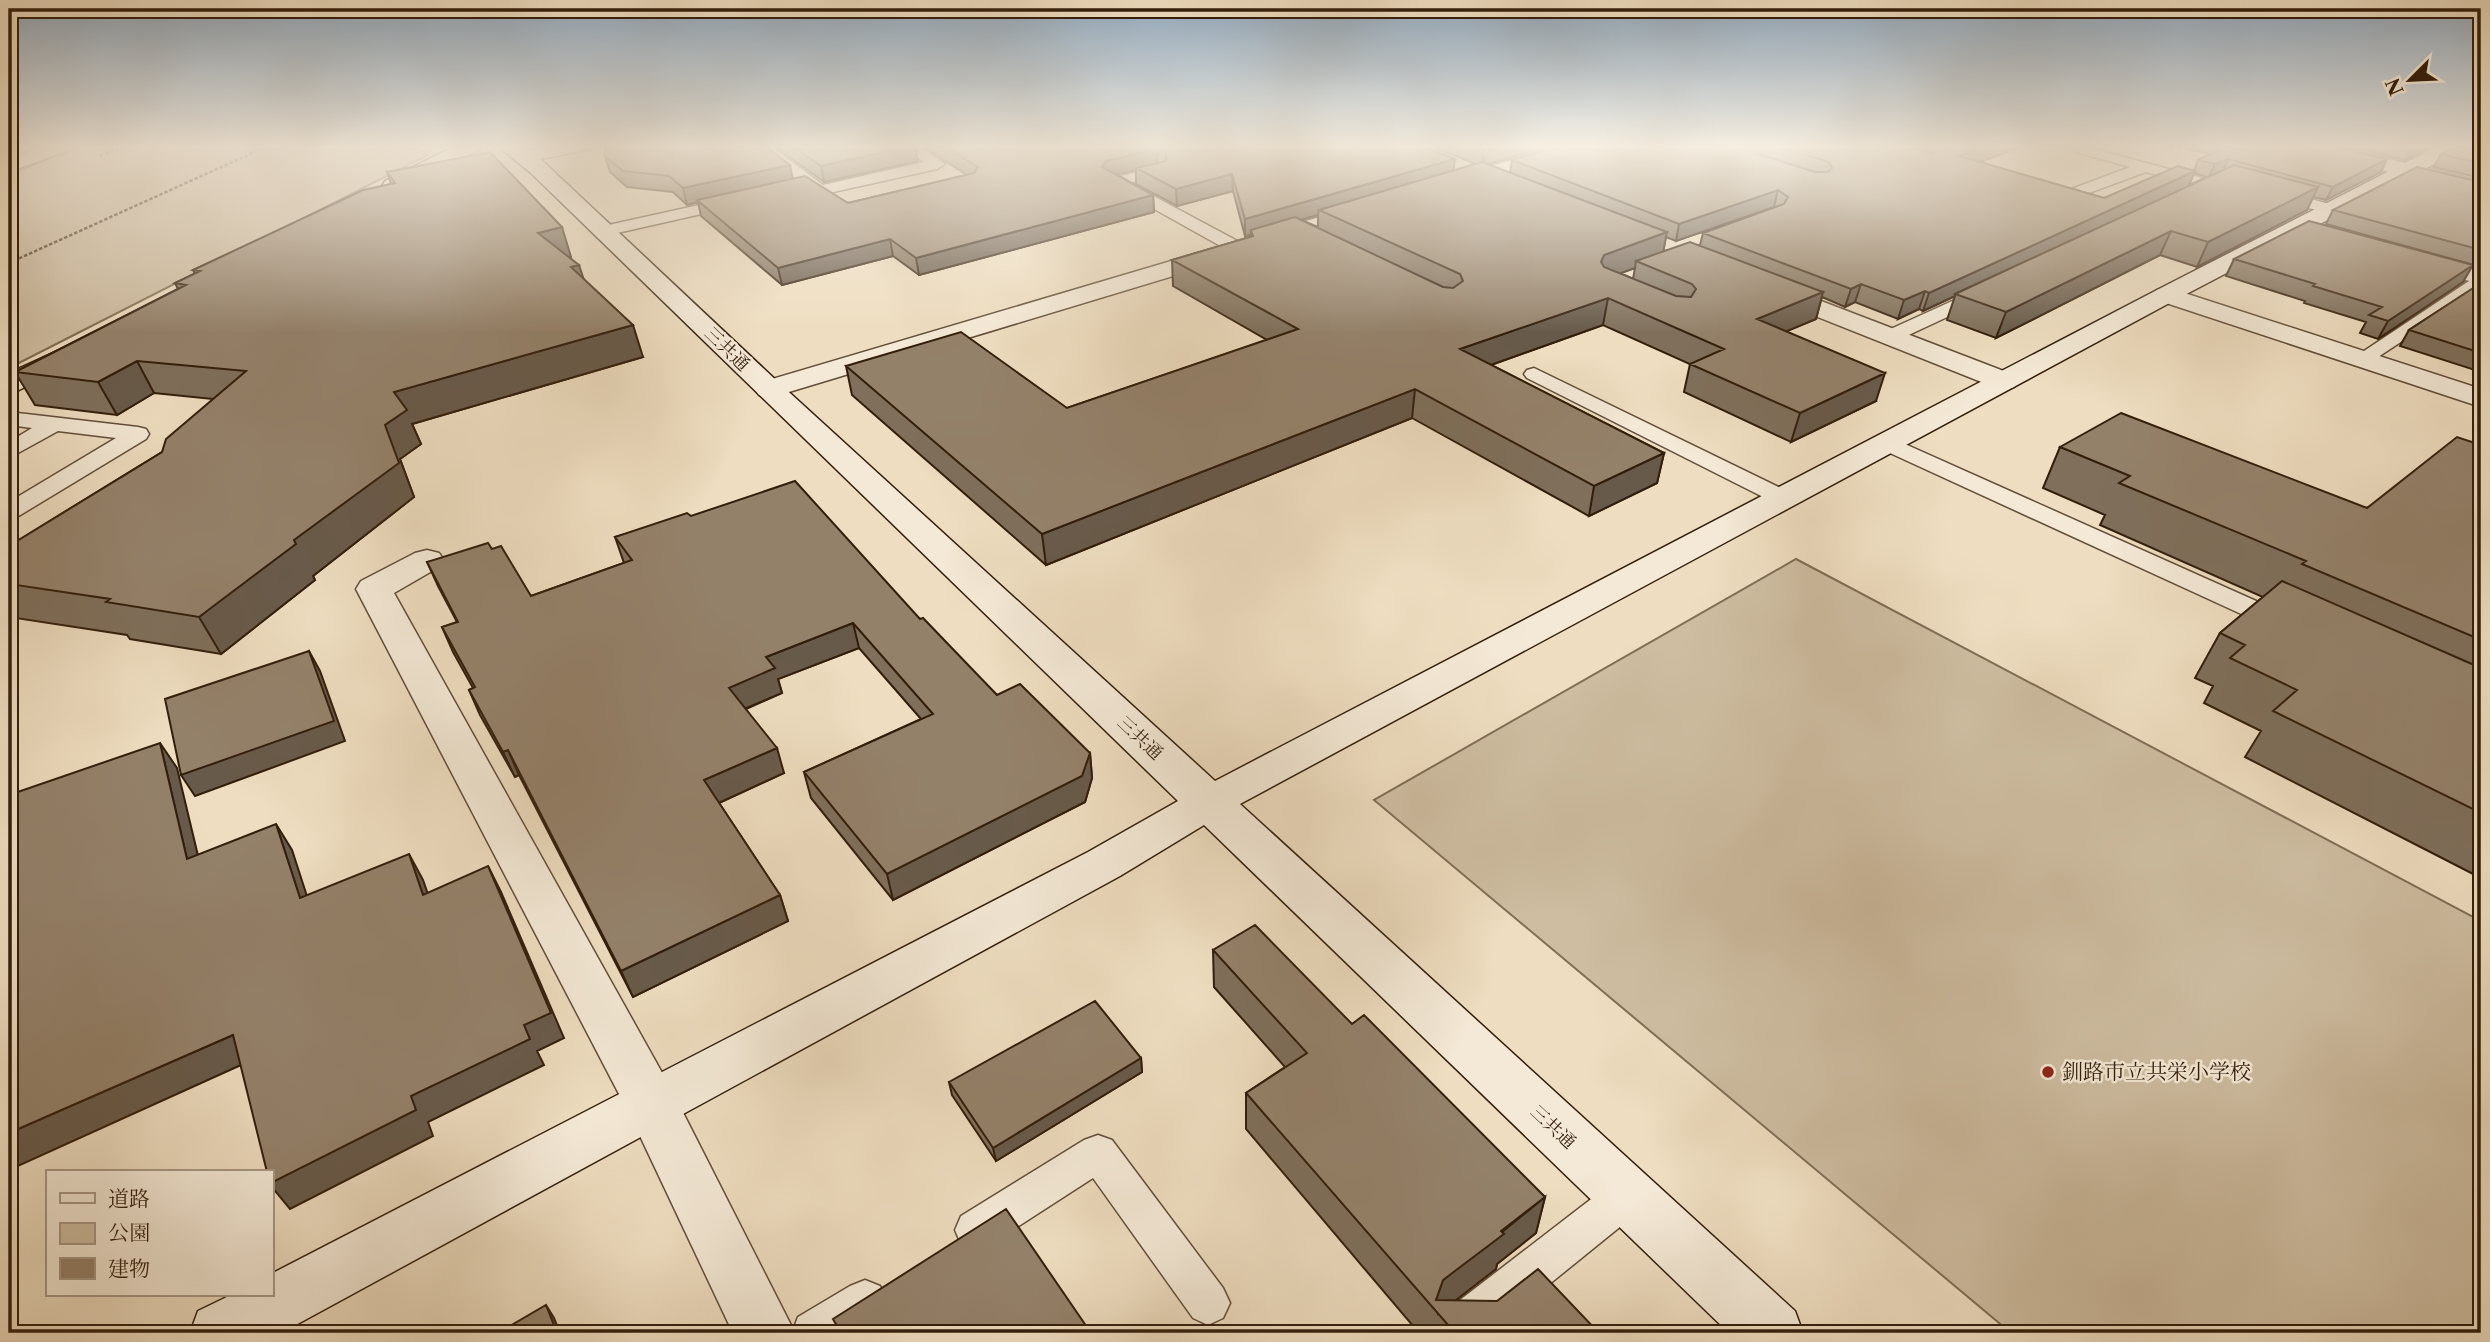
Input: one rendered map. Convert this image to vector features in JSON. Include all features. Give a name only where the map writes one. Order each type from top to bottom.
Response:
[{"type":"street","name":"三共通","points":[[578,208],[1773,1333]]},
{"type":"street","points":[[769,389],[1376,208]]},
{"type":"street","points":[[220,1333],[1104,864],[1208,803],[2166,295],[2322,224],[2347,208]]},
{"type":"street","points":[[2390,252],[2481,279]]},
{"type":"street","points":[[1751,282],[2004,381]]},
{"type":"street","points":[[2166,295],[2481,398]]},
{"type":"street","points":[[9,384],[83,346]]},
{"type":"street","points":[[427,560],[374,589],[651,1103],[765,1333]]},
{"type":"lane","points":[[604,231],[708,208]]},
{"type":"lane","points":[[1162,208],[1239,249]]},
{"type":"lane","points":[[2291,208],[2322,224]]},
{"type":"lane","points":[[1295,232],[1319,243]]},
{"type":"lane","points":[[2362,359],[2481,279]]},
{"type":"lane","points":[[1891,337],[2002,284]]},
{"type":"lane","points":[[1534,374],[1783,498]]},
{"type":"lane","points":[[9,419],[138,434],[9,512]]},
{"type":"lane","points":[[9,451],[55,424]]},
{"type":"lane","points":[[1887,443],[2299,631]]},
{"type":"lane","points":[[939,1254],[1098,1153],[1208,1303]]},
{"type":"lane","points":[[1454,1333],[1627,1196]]},
{"type":"lane","points":[[814,1333],[894,1283]]},
{"type":"path","points":[[9,263],[132,208]]},
{"type":"green space","points":[[9,208],[324,208],[9,368]]},
{"type":"green space","name":"釧路市立共栄小学校","points":[[1796,559],[2481,921],[2481,1333],[2011,1333],[1374,800]]},
{"type":"building","points":[[326,208],[543,208],[562,227],[538,233],[579,265],[571,267],[633,325],[394,392],[407,410],[385,425],[399,463],[294,540],[296,544],[199,617],[106,602],[110,599],[9,584],[9,546],[162,452],[166,439],[246,371],[137,361],[98,382],[15,372],[186,285],[175,283],[200,271],[193,270]]},
{"type":"building","points":[[706,208],[1105,208],[916,258],[890,239],[778,268]]},
{"type":"building","points":[[1242,208],[1285,208],[1245,219]]},
{"type":"building","points":[[1327,208],[1603,208],[1667,232],[1604,255],[1601,262],[1604,267],[1676,296],[1691,297],[1696,289],[1692,284],[1636,261],[1690,242],[1823,292],[1757,319],[1885,373],[1800,413],[1690,364],[1724,349],[1608,298],[1460,349],[1664,453],[1594,486],[1415,389],[1042,534],[846,366],[961,332],[1067,408],[1298,329],[1172,260],[1253,236],[1251,230],[1295,217],[1443,287],[1453,288],[1463,281],[1460,274],[1319,210]]},
{"type":"building","points":[[1636,208],[1727,208],[1679,224]]},
{"type":"building","points":[[1774,208],[2115,208],[1929,293],[1925,291],[1904,300],[1861,284],[1851,289],[1703,233]]},
{"type":"building","points":[[2142,208],[2277,208],[2208,242],[2171,231],[2006,312],[1955,294]]},
{"type":"building","points":[[2338,208],[2481,208],[2481,250],[2333,210]]},
{"type":"building","points":[[2309,221],[2473,265],[2388,321],[2369,315],[2382,307],[2234,259]]},
{"type":"building","points":[[2481,283],[2481,353],[2409,330]]},
{"type":"building","points":[[2121,413],[2367,508],[2457,437],[2481,445],[2481,640],[2302,564],[2306,561],[2119,483],[2130,476],[2060,447]]},
{"type":"building","points":[[795,481],[920,619],[923,618],[997,695],[1020,684],[1090,753],[1082,776],[887,874],[804,772],[933,714],[853,623],[766,657],[775,668],[729,688],[777,748],[704,780],[780,895],[621,971],[508,750],[503,752],[469,690],[475,687],[442,627],[458,622],[427,562],[488,543],[492,549],[501,546],[531,596],[632,560],[615,537],[687,513],[691,516]]},
{"type":"building","points":[[2282,581],[2481,668],[2481,813],[2273,711],[2297,690],[2230,658],[2245,645],[2220,633]]},
{"type":"building","points":[[309,651],[334,721],[181,775],[165,699]]},
{"type":"building","points":[[160,743],[187,859],[276,824],[300,898],[409,854],[423,895],[488,866],[551,1013],[524,1025],[530,1039],[411,1096],[416,1110],[273,1182],[273,1170],[267,1170],[233,1035],[9,1133],[9,795]]},
{"type":"building","points":[[1255,925],[1352,1024],[1364,1015],[1545,1197],[1501,1231],[1504,1234],[1443,1280],[1436,1300],[1497,1301],[1538,1269],[1599,1333],[1455,1333],[1246,1093],[1307,1053],[1213,950]]},
{"type":"building","points":[[1095,1001],[1141,1058],[993,1148],[949,1082]]},
{"type":"building","points":[[1006,1209],[1091,1333],[841,1333],[833,1319]]},
{"type":"building","points":[[546,1305],[557,1333],[498,1333]]},
{"type":"place","name":"釧路市立共栄小学校","points":[[2048,1072]]}]
